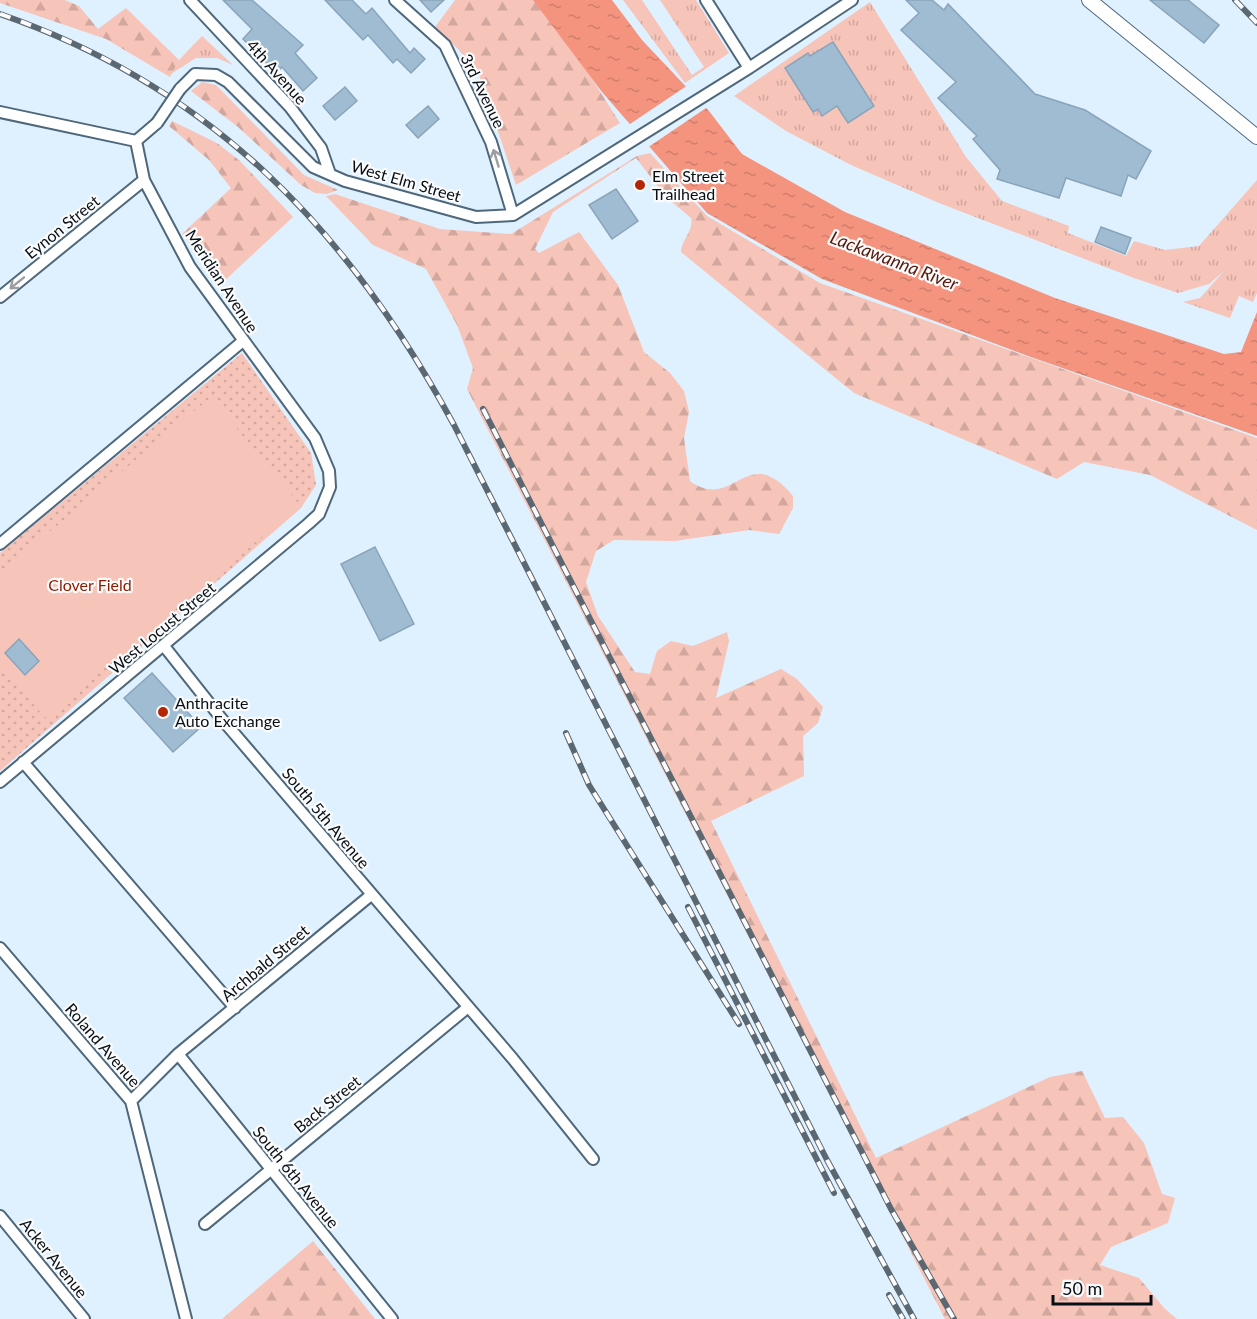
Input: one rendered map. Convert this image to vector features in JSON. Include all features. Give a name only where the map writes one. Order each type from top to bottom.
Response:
[{"type":"street","name":"4th Avenue","points":[[190,0],[290,107],[321,148],[330,174]]},
{"type":"street","name":"3rd Avenue","points":[[395,0],[445,45],[491,142],[513,214]]},
{"type":"street","points":[[706,0],[749,68]]},
{"type":"street","name":"West Elm Street","points":[[136,141],[158,123],[180,89],[195,74],[216,75],[228,82],[313,167],[345,181],[476,217],[513,214],[749,68],[852,0]]},
{"type":"street","points":[[1089,0],[1257,137]]},
{"type":"street","points":[[0,112],[136,141]]},
{"type":"street","name":"Meridian Avenue","points":[[136,141],[144,180],[190,267],[315,438],[329,471],[330,487]]},
{"type":"street","name":"Eynon Street","points":[[0,297],[144,180]]},
{"type":"street","points":[[0,544],[243,341]]},
{"type":"street","name":"West Locust Street","points":[[0,782],[319,514],[330,487]]},
{"type":"street","name":"South 5th Avenue","points":[[164,646],[221,718],[593,1159]]},
{"type":"street","points":[[23,762],[235,1008]]},
{"type":"street","name":"Archbald Street","points":[[131,1101],[178,1053],[371,895]]},
{"type":"street","name":"Roland Avenue","points":[[0,948],[131,1101],[186,1319]]},
{"type":"street","name":"Back Street","points":[[205,1224],[467,1008]]},
{"type":"street","name":"South 6th Avenue","points":[[178,1053],[392,1319]]},
{"type":"street","name":"Acker Avenue","points":[[0,1216],[84,1319]]},
{"type":"green space","points":[[0,0],[65,0],[79,6],[98,29],[126,8],[179,60],[170,77],[106,39],[0,3]]},
{"type":"green space","points":[[455,0],[542,0],[620,123],[516,185],[479,75],[458,49],[435,27]]},
{"type":"green space","points":[[623,0],[642,0],[692,75],[704,67],[660,0],[696,0],[729,53],[685,83]]},
{"type":"green space","points":[[870,2],[966,157],[1002,201],[1069,226],[1068,233],[1126,256],[1134,241],[1165,250],[1199,246],[1257,180],[1257,293],[1253,302],[1239,296],[1230,318],[1183,302],[1200,298],[1224,271],[1209,284],[1178,293],[1134,278],[939,203],[851,165],[786,131],[734,96]]},
{"type":"green space","points":[[202,36],[233,65],[217,58],[196,58],[171,74],[179,60]]},
{"type":"green space","points":[[202,82],[216,85],[304,175],[338,190],[327,194],[315,193],[301,185],[238,127],[191,91]]},
{"type":"green space","points":[[172,121],[217,143],[240,161],[293,217],[222,283],[182,234],[231,188],[209,160],[169,126]]},
{"type":"green space","points":[[650,153],[707,216],[820,283],[1257,438],[1257,530],[1150,475],[1084,462],[1057,479],[854,393],[681,252],[691,227],[691,218],[666,197],[636,158],[553,212],[535,249],[539,253],[579,232],[618,285],[644,352],[670,373],[684,391],[689,412],[684,438],[690,481],[705,489],[718,489],[752,475],[764,475],[777,481],[793,496],[793,508],[779,534],[749,530],[675,541],[614,540],[596,551],[586,582],[598,616],[635,672],[650,674],[657,651],[671,641],[693,646],[727,632],[729,641],[716,698],[781,669],[797,679],[823,707],[818,723],[803,736],[804,776],[711,821],[876,1158],[1050,1077],[1082,1071],[1105,1118],[1123,1117],[1144,1143],[1162,1194],[1175,1198],[1168,1223],[1111,1247],[1100,1265],[1139,1278],[1165,1309],[1177,1319],[945,1319],[467,389],[473,368],[457,325],[426,269],[373,245],[326,196],[335,194],[440,229],[511,234],[637,156]]},
{"type":"green space","name":"Clover Field","points":[[242,353],[311,453],[316,485],[301,508],[0,771],[0,553]]},
{"type":"green space","name":"Clover Field","points":[[211,397],[300,505],[45,718],[0,664],[0,573]]},
{"type":"green space","points":[[313,1241],[375,1319],[222,1319]]},
{"type":"water","name":"Lackawanna River","points":[[533,0],[612,0],[642,40],[709,111],[742,154],[845,212],[1055,298],[1224,354],[1241,352],[1257,312],[1257,436],[1028,356],[822,279],[707,213],[602,92]]},
{"type":"pier","points":[[688,85],[709,106],[647,148],[627,126]]},
{"type":"building","points":[[223,0],[252,0],[303,45],[295,53],[317,78],[303,91],[282,67],[276,73],[243,39],[252,29]]},
{"type":"building","points":[[325,0],[352,0],[366,14],[372,8],[410,53],[414,48],[425,59],[411,73],[397,59],[393,63],[368,35],[363,40]]},
{"type":"building","points":[[420,0],[444,0],[431,12]]},
{"type":"building","points":[[906,0],[932,0],[944,10],[948,4],[1035,94],[1085,110],[1151,151],[1136,179],[1128,175],[1121,196],[1066,178],[1059,198],[997,179],[1000,170],[973,139],[977,136],[938,98],[956,82],[901,30],[919,13]]},
{"type":"building","points":[[1150,0],[1188,0],[1219,25],[1204,43]]},
{"type":"building","points":[[833,42],[874,106],[848,123],[837,106],[822,116],[818,109],[813,112],[785,68],[808,53],[810,56]]},
{"type":"building","points":[[345,87],[357,101],[335,120],[323,106]]},
{"type":"building","points":[[428,106],[439,119],[418,138],[406,125]]},
{"type":"building","points":[[616,189],[638,221],[612,239],[589,205]]},
{"type":"building","points":[[1101,227],[1131,238],[1125,254],[1095,242]]},
{"type":"building","points":[[375,547],[414,624],[380,641],[341,564]]},
{"type":"building","points":[[19,639],[39,661],[25,675],[5,653]]},
{"type":"building","name":"Anthracite Auto Exchange","points":[[152,673],[201,727],[173,752],[124,698]]},
{"type":"railway","points":[[1235,0],[1257,23]]},
{"type":"railway","points":[[0,14],[76,45],[146,82],[209,125],[267,174],[320,229],[369,289],[413,355],[454,425],[827,1160],[914,1319]]},
{"type":"railway","points":[[483,409],[891,1209],[954,1319]]},
{"type":"railway","points":[[566,733],[589,785],[739,1024]]},
{"type":"railway","points":[[688,907],[834,1193]]},
{"type":"railway","points":[[889,1295],[903,1319]]},
{"type":"place","name":"Elm Street Trailhead","points":[[640,185]]},
{"type":"place","name":"Anthracite Auto Exchange","points":[[163,712]]}]
